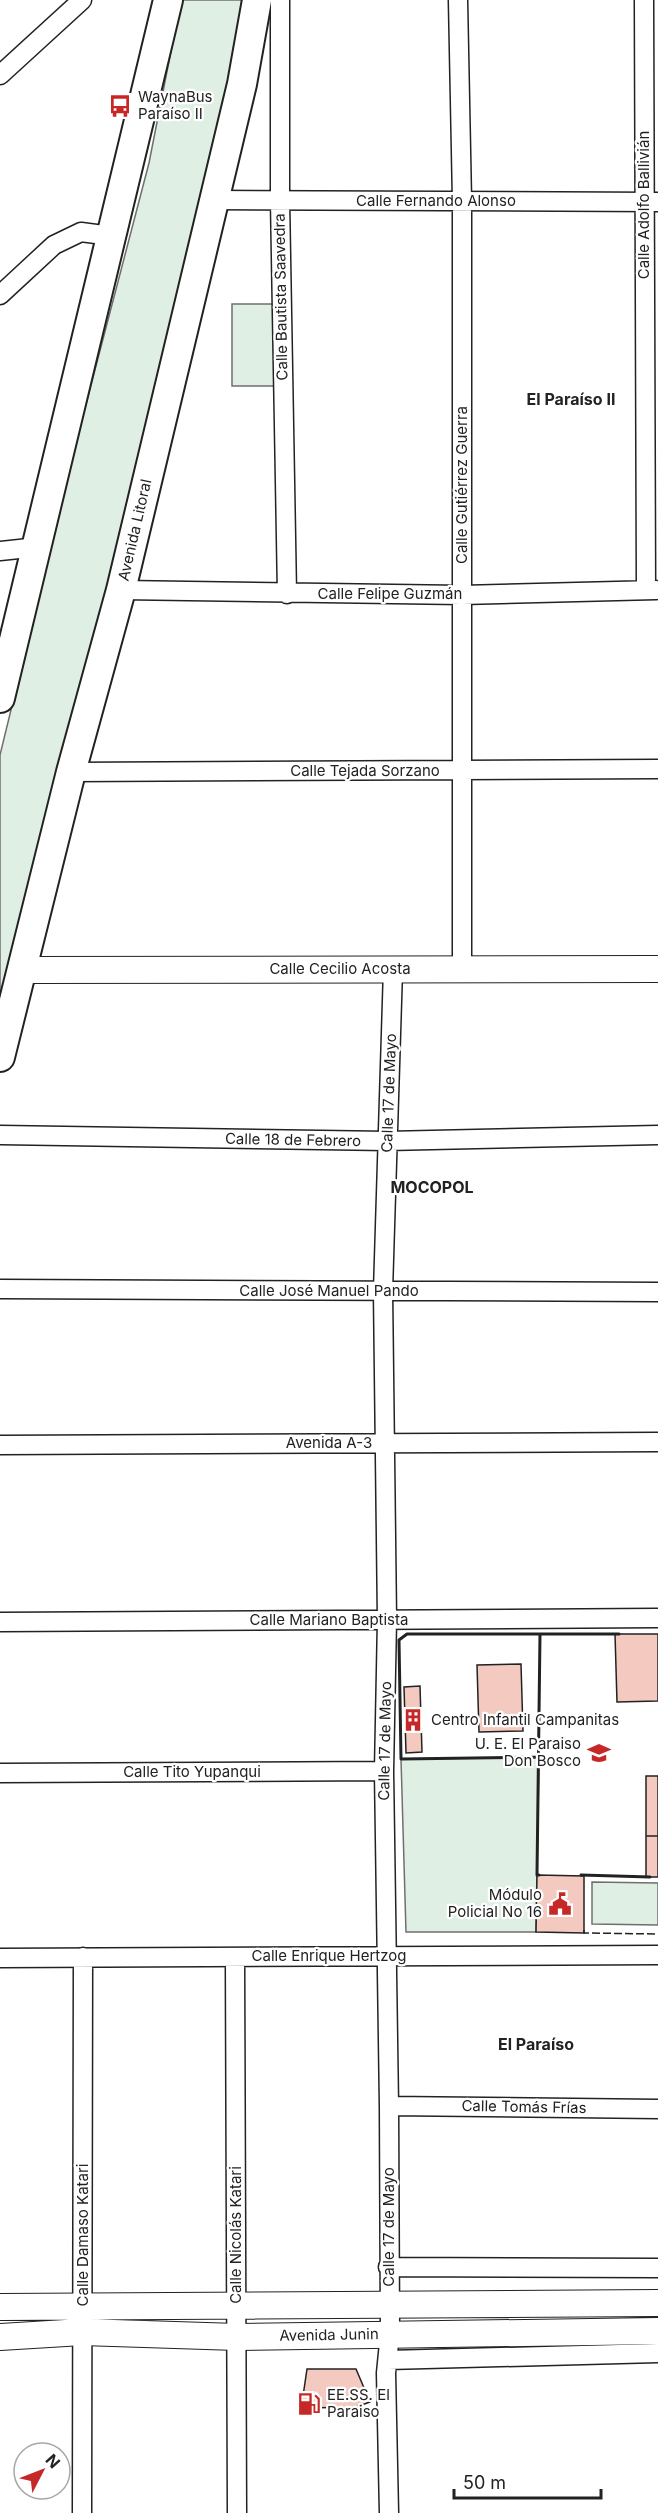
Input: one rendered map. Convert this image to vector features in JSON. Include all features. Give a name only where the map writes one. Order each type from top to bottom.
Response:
[{"type":"main road","points":[[0,698],[168,0]]},
{"type":"main road","name":"Avenida Litoral","points":[[0,1057],[71,772],[121,590],[242,84],[257,0]]},
{"type":"street","points":[[0,75],[82,0]]},
{"type":"street","name":"Calle Bautista Saavedra","points":[[280,0],[280,200],[286,594]]},
{"type":"street","name":"Calle Gutiérrez Guerra","points":[[458,0],[462,201],[462,969]]},
{"type":"street","name":"Calle Adolfo Ballivián","points":[[644,0],[651,202],[652,590]]},
{"type":"street","name":"Calle Fernando Alonso","points":[[213,200],[651,202]]},
{"type":"street","points":[[0,295],[54,245],[81,232],[111,236]]},
{"type":"street","points":[[0,551],[38,547]]},
{"type":"street","name":"Calle Felipe Guzmán","points":[[121,590],[462,595],[652,590]]},
{"type":"street","name":"Calle Tejada Sorzano","points":[[71,772],[658,769]]},
{"type":"street","name":"Calle 17 de Mayo","points":[[389,2513],[389,2106],[384,1771],[387,1620],[383,1291],[393,969]]},
{"type":"street","name":"Calle Cecilio Acosta","points":[[22,970],[658,969]]},
{"type":"street","name":"Calle 18 de Febrero","points":[[0,1135],[387,1141],[658,1135]]},
{"type":"street","name":"Calle José Manuel Pando","points":[[0,1289],[658,1292]]},
{"type":"street","name":"Avenida A-3","points":[[0,1445],[658,1442]]},
{"type":"street","name":"Calle Mariano Baptista","points":[[0,1622],[658,1618]]},
{"type":"street","name":"Calle Tito Yupanqui","points":[[0,1773],[384,1771]]},
{"type":"street","name":"Calle Enrique Hertzog","points":[[0,1958],[658,1954]]},
{"type":"street","name":"Calle Nicolás Katari","points":[[235,1957],[237,2513]]},
{"type":"street","name":"Calle Damaso Katari","points":[[82,2513],[84,1958]]},
{"type":"street","name":"Calle Tomás Frías","points":[[389,2106],[658,2109]]},
{"type":"street","points":[[388,2268],[658,2268]]},
{"type":"street","name":"Avenida Junin","points":[[0,2337],[83,2320],[237,2306],[658,2303]]},
{"type":"street","name":"Avenida Junin","points":[[0,2307],[83,2320],[237,2337],[390,2333],[658,2331]]},
{"type":"street","points":[[388,2360],[658,2354]]},
{"type":"green space","points":[[181,0],[248,0],[209,181],[0,1021],[0,755],[79,431],[149,163]]},
{"type":"green space","points":[[232,304],[283,304],[283,386],[232,386]]},
{"type":"green space","points":[[539,1757],[536,1932],[406,1932],[401,1759]]},
{"type":"green space","points":[[592,1882],[658,1883],[658,1925],[592,1924]]},
{"type":"building","points":[[615,1634],[658,1634],[658,1701],[617,1702]]},
{"type":"building","points":[[521,1664],[523,1731],[479,1732],[477,1665]]},
{"type":"building","name":"Centro Infantil Campanitas","points":[[420,1686],[422,1752],[406,1753],[404,1687]]},
{"type":"building","points":[[646,1776],[658,1776],[658,1836],[646,1836]]},
{"type":"building","points":[[646,1836],[658,1836],[658,1877],[646,1877]]},
{"type":"building","name":"Módulo Policial No 16","points":[[537,1875],[584,1876],[584,1933],[536,1932]]},
{"type":"building","points":[[307,2369],[356,2369],[370,2402],[356,2407],[307,2408],[302,2403]]},
{"type":"fence","points":[[584,1930],[584,1933],[658,1934]]},
{"type":"wall","points":[[538,1757],[401,1759],[399,1640],[407,1634],[619,1634]]},
{"type":"wall","points":[[539,1875],[537,1875],[540,1634]]},
{"type":"wall","points":[[581,1875],[650,1877]]},
{"type":"place","name":"WaynaBus Paraíso II","points":[[120,106]]},
{"type":"place","name":"Centro Infantil Campanitas","points":[[413,1720]]},
{"type":"place","name":"U. E. El Paraiso Don Bosco","points":[[599,1753]]},
{"type":"place","name":"Módulo Policial No 16","points":[[560,1904]]},
{"type":"place","name":"EE.SS. El Paraiso","points":[[309,2404]]},
{"type":"district","name":"El Paraíso II","points":[[571,399]]},
{"type":"district","name":"MOCOPOL","points":[[432,1187]]},
{"type":"district","name":"El Paraíso","points":[[536,2044]]}]
